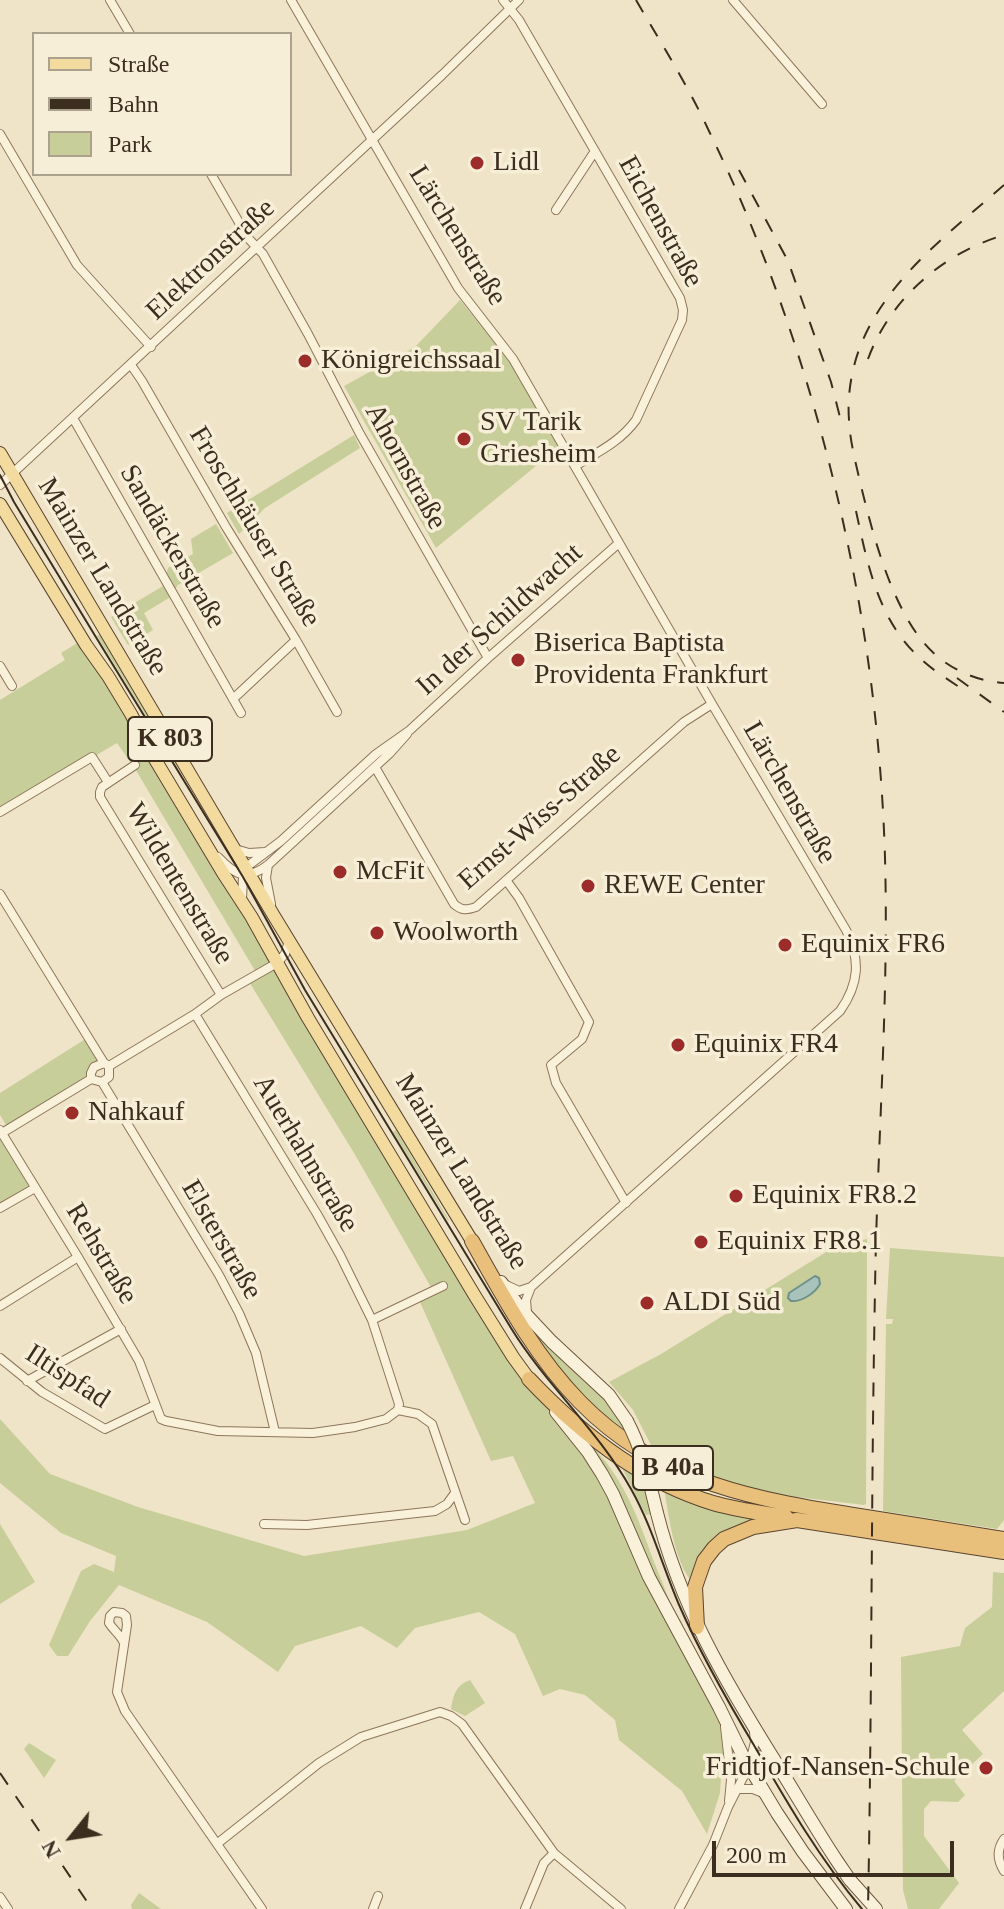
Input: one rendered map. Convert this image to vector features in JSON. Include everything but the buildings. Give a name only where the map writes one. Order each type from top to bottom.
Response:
[{"type":"highway","name":"B 40a","points":[[472,1241],[515,1317],[572,1393],[627,1441],[674,1468],[702,1482],[762,1499],[1004,1539]]},
{"type":"highway","name":"B 40a","points":[[529,1379],[600,1445],[632,1466],[685,1493],[739,1509],[1004,1552]]},
{"type":"highway","points":[[697,1627],[695,1594],[699,1573],[704,1561],[724,1539],[753,1527],[797,1520],[846,1528]]},
{"type":"main road","name":"Mainzer Landstraße","points":[[0,453],[247,873],[472,1241],[529,1317],[609,1395],[627,1421],[645,1465],[670,1561],[697,1627],[838,1863],[876,1909]]},
{"type":"main road","name":"Mainzer Landstraße","points":[[0,504],[131,714],[153,756],[475,1296],[513,1357],[602,1474],[649,1577],[766,1794],[803,1852],[846,1909]]},
{"type":"street","points":[[110,0],[129,32]]},
{"type":"street","name":"Lärchenstraße","points":[[291,0],[458,288],[513,359],[846,930],[855,952],[852,991],[840,1011],[531,1287]]},
{"type":"street","name":"Eichenstraße","points":[[503,0],[519,20],[680,298],[683,310],[682,320],[636,420],[618,440],[575,466]]},
{"type":"street","name":"Elektronstraße","points":[[0,485],[519,0]]},
{"type":"street","points":[[733,0],[822,104]]},
{"type":"street","points":[[0,134],[77,265],[151,347]]},
{"type":"street","name":"Eichenstraße","points":[[556,210],[595,151]]},
{"type":"street","name":"Ahornstraße","points":[[212,176],[248,238],[263,254],[360,434],[488,658]]},
{"type":"street","name":"Froschhäuser Straße","points":[[131,365],[337,712]]},
{"type":"street","name":"Sandäckerstraße","points":[[73,418],[241,713]]},
{"type":"street","name":"In der Schildwacht","points":[[247,873],[362,767],[410,730],[619,543]]},
{"type":"street","points":[[233,699],[296,640]]},
{"type":"street","points":[[0,666],[12,686]]},
{"type":"street","name":"Ernst-Wiss-Straße","points":[[375,767],[458,907],[468,910],[476,907],[684,722],[712,704]]},
{"type":"street","name":"In der Schildwacht","points":[[247,873],[268,865],[400,744],[410,730]]},
{"type":"street","points":[[0,812],[92,757],[108,782]]},
{"type":"street","name":"Wildentenstraße","points":[[135,765],[102,787],[100,797],[221,995]]},
{"type":"street","points":[[362,767],[375,767]]},
{"type":"street","points":[[361,781],[381,778]]},
{"type":"street","points":[[208,848],[230,869],[247,873],[241,890],[242,901]]},
{"type":"street","points":[[234,849],[249,853],[269,851]]},
{"type":"street","points":[[268,865],[266,878],[274,916]]},
{"type":"street","points":[[506,880],[589,1022],[582,1039],[551,1065],[552,1071],[626,1203]]},
{"type":"street","points":[[0,894],[106,1064],[109,1077],[102,1082],[91,1079],[1,1132]]},
{"type":"street","points":[[91,1079],[94,1067],[106,1064],[195,1014],[221,995],[277,963],[285,954],[289,940]]},
{"type":"street","name":"Auerhahnstraße","points":[[195,1014],[317,1214],[372,1320],[390,1371],[398,1410]]},
{"type":"street","name":"Elsterstraße","points":[[102,1082],[239,1313],[256,1353],[275,1432]]},
{"type":"street","name":"Rehstraße","points":[[1,1132],[121,1329],[139,1361],[155,1405]]},
{"type":"street","points":[[0,1208],[35,1188]]},
{"type":"street","points":[[0,1306],[78,1257]]},
{"type":"street","points":[[496,1276],[519,1291],[531,1287]]},
{"type":"street","points":[[372,1320],[443,1286]]},
{"type":"street","points":[[529,1317],[526,1300],[531,1287]]},
{"type":"street","points":[[27,1381],[121,1329]]},
{"type":"street","name":"Iltispfad","points":[[0,1358],[42,1392],[105,1429],[155,1405]]},
{"type":"street","points":[[155,1405],[161,1419],[218,1431],[313,1433],[386,1419],[398,1410],[418,1414],[432,1424],[465,1520]]},
{"type":"street","points":[[264,1524],[334,1523],[435,1511],[447,1504],[455,1493]]},
{"type":"street","points":[[124,1643],[117,1692],[122,1705],[262,1909]]},
{"type":"street","points":[[719,1707],[726,1732],[731,1780],[728,1807]]},
{"type":"street","points":[[218,1843],[319,1763],[361,1737],[438,1711],[462,1724],[554,1853],[621,1909]]},
{"type":"street","points":[[679,1909],[713,1845],[749,1760],[755,1742],[754,1727]]},
{"type":"street","points":[[731,1780],[737,1764],[765,1756],[775,1761]]},
{"type":"street","points":[[737,1789],[759,1790],[766,1794]]},
{"type":"street","points":[[1004,1839],[998,1857],[1004,1871]]},
{"type":"street","points":[[525,1909],[544,1863],[554,1853]]},
{"type":"street","points":[[373,1909],[378,1896]]},
{"type":"street","points":[[0,1897],[8,1909]]},
{"type":"green space","name":"SV Tarik Griesheim","points":[[460,300],[509,360],[559,447],[436,548],[344,386],[415,347]]},
{"type":"green space","points":[[354,435],[360,448],[265,508],[239,534],[227,513]]},
{"type":"green space","points":[[216,524],[233,553],[178,585],[169,598],[144,613],[153,630],[128,645],[111,617],[163,586],[168,568],[193,554],[191,539]]},
{"type":"green space","points":[[101,634],[238,866],[97,636]]},
{"type":"green space","points":[[84,639],[499,1335],[588,1452],[719,1707],[729,1756],[713,1757],[722,1762],[720,1793],[707,1834],[682,1791],[619,1740],[615,1720],[585,1695],[560,1689],[543,1696],[515,1634],[479,1612],[415,1628],[397,1648],[361,1626],[295,1646],[278,1672],[207,1622],[119,1585],[90,1621],[68,1656],[57,1656],[49,1645],[81,1571],[94,1564],[114,1572],[116,1556],[61,1533],[0,1483],[0,1419],[50,1474],[138,1507],[304,1556],[467,1530],[535,1503],[513,1456],[491,1461],[416,1293],[432,1289],[354,1153],[248,980],[257,974],[117,743],[0,812],[0,700],[65,660],[61,653]]},
{"type":"green space","points":[[87,1038],[102,1062],[90,1078],[8,1128],[0,1115],[0,1093]]},
{"type":"green space","points":[[396,1130],[449,1220],[448,1221],[393,1132]]},
{"type":"green space","points":[[0,1137],[30,1185],[28,1192],[0,1209]]},
{"type":"green space","points":[[867,1239],[866,1504],[734,1487],[675,1464],[651,1445],[633,1410],[609,1382],[661,1354],[836,1246]]},
{"type":"green space","points":[[890,1248],[1004,1257],[1004,1520],[997,1529],[883,1511],[886,1324],[892,1324],[893,1319],[886,1319]]},
{"type":"green space","points":[[524,1318],[593,1385],[614,1410],[630,1438],[583,1397],[537,1342]]},
{"type":"green space","points":[[586,1441],[609,1467],[628,1497],[665,1588],[673,1616]]},
{"type":"green space","points":[[621,1466],[644,1480],[651,1514],[646,1515]]},
{"type":"green space","points":[[664,1489],[763,1519],[735,1528],[692,1582],[677,1550]]},
{"type":"green space","points":[[0,1524],[35,1582],[0,1604]]},
{"type":"green space","points":[[993,1572],[1004,1573],[1004,1691],[962,1730],[983,1754],[954,1781],[965,1795],[958,1802],[931,1801],[924,1809],[924,1836],[959,1883],[939,1909],[908,1909],[903,1890],[901,1657],[960,1646],[965,1628],[992,1607]]},
{"type":"green space","points":[[470,1680],[485,1703],[465,1716],[451,1709],[456,1691]]},
{"type":"green space","points":[[29,1743],[56,1760],[44,1778],[24,1749]]},
{"type":"green space","points":[[139,1893],[161,1909],[132,1909],[131,1905]]},
{"type":"water","points":[[815,1276],[820,1284],[812,1294],[795,1301],[788,1298],[789,1293]]},
{"type":"tram line","points":[[0,475],[243,877],[305,990],[511,1328],[618,1467],[645,1518],[680,1607],[715,1678],[805,1830],[862,1909]]},
{"type":"railway","points":[[636,0],[708,129],[746,214],[780,302],[810,392],[834,484],[870,671],[880,765],[886,912],[875,1290],[868,1909]]},
{"type":"railway","points":[[739,170],[788,261],[831,382],[842,425]]},
{"type":"railway","points":[[1004,185],[924,256],[889,296],[858,351],[851,380],[849,410],[854,453],[871,526],[893,589],[912,627],[932,652],[950,666],[971,676],[1004,683]]},
{"type":"railway","points":[[868,359],[890,317],[921,281],[960,254],[1004,235]]},
{"type":"railway","points":[[856,511],[877,592],[895,628],[922,660],[962,689]]},
{"type":"railway","points":[[957,678],[1004,712]]},
{"type":"railway","points":[[0,1773],[92,1909]]},
{"type":"place","name":"Lidl","points":[[477,163]]},
{"type":"place","name":"Königreichssaal","points":[[305,361]]},
{"type":"place","name":"SV Tarik Griesheim","points":[[464,439]]},
{"type":"place","name":"Biserica Baptista Providenta Frankfurt","points":[[518,660]]},
{"type":"place","name":"McFit","points":[[340,872]]},
{"type":"place","name":"REWE Center","points":[[588,886]]},
{"type":"place","name":"Woolworth","points":[[377,933]]},
{"type":"place","name":"Equinix FR6","points":[[785,945]]},
{"type":"place","name":"Equinix FR4","points":[[678,1045]]},
{"type":"place","name":"Nahkauf","points":[[72,1113]]},
{"type":"place","name":"Equinix FR8.2","points":[[736,1196]]},
{"type":"place","name":"Equinix FR8.1","points":[[701,1242]]},
{"type":"place","name":"ALDI Süd","points":[[647,1303]]},
{"type":"place","name":"Fridtjof-Nansen-Schule","points":[[986,1768]]}]
